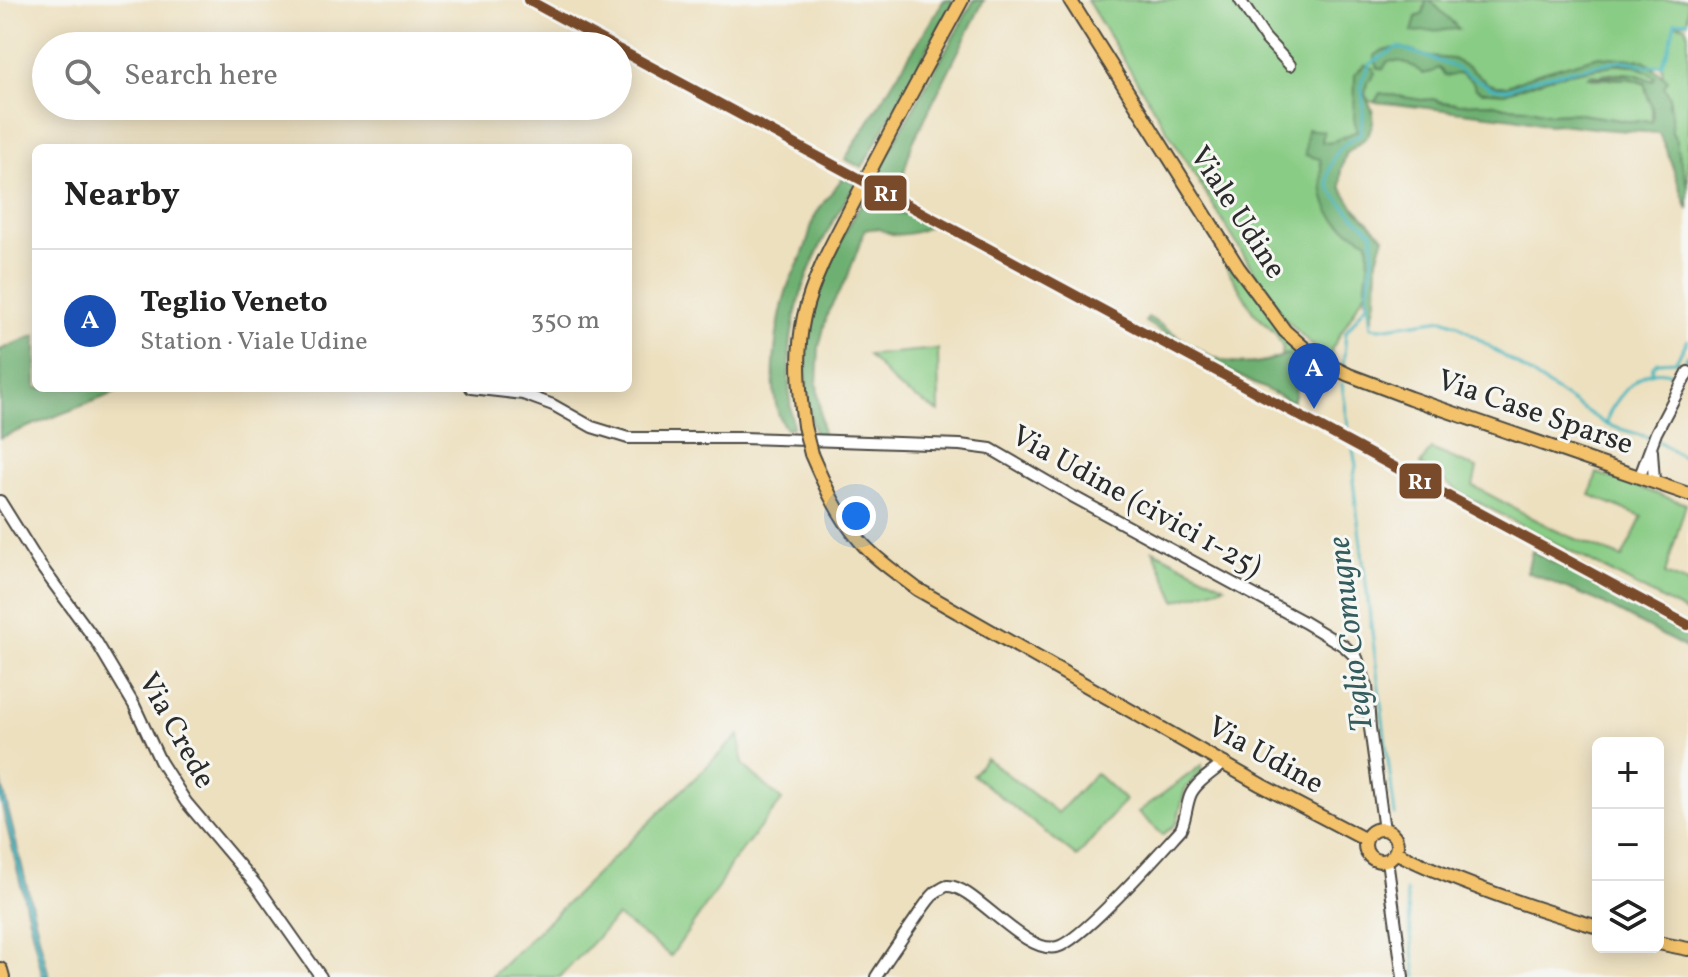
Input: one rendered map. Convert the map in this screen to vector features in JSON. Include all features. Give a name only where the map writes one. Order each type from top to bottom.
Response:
[{"type":"highway","points":[[0,970],[2,977]]},
{"type":"main road","name":"Via Udine","points":[[962,0],[830,248],[809,296],[803,319],[798,350],[804,426],[811,454],[824,484],[844,518],[860,541],[917,589],[1261,785],[1366,840],[1365,849],[1370,857],[1378,861],[1391,856],[1424,866],[1508,899],[1592,925]]},
{"type":"main road","name":"Viale Udine","points":[[1067,0],[1085,23],[1238,267],[1285,331],[1323,363],[1410,398]]},
{"type":"main road","name":"Via Case Sparse","points":[[1410,398],[1688,494]]},
{"type":"main road","points":[[1366,840],[1373,831],[1384,830],[1395,838],[1396,848],[1391,856]]},
{"type":"main road","points":[[1664,944],[1688,949]]},
{"type":"street","points":[[1240,0],[1265,38],[1290,65]]},
{"type":"street","points":[[1640,476],[1656,433],[1688,372]]},
{"type":"street","name":"Via Udine (civici 1-25)","points":[[506,392],[523,394],[553,405],[592,427],[628,438],[743,438],[960,445],[991,449],[1304,622],[1344,646],[1357,658],[1367,686],[1384,830]]},
{"type":"street","points":[[1651,449],[1654,481]]},
{"type":"street","name":"Via Crede","points":[[0,501],[40,565],[102,651],[134,705],[160,761],[186,802],[257,886],[321,977]]},
{"type":"street","points":[[876,977],[925,904],[938,890],[947,886],[960,889],[1038,945],[1051,948],[1067,942],[1093,921],[1181,829],[1193,789],[1224,763]]},
{"type":"street","points":[[1391,856],[1403,977]]},
{"type":"green space","points":[[944,0],[953,0],[862,168],[845,159]]},
{"type":"green space","points":[[974,0],[984,0],[912,144],[897,187],[877,177]]},
{"type":"green space","points":[[1087,0],[1688,0],[1688,22],[1675,24],[1686,26],[1688,34],[1688,186],[1676,149],[1677,141],[1672,133],[1670,99],[1664,86],[1662,65],[1649,66],[1622,59],[1539,76],[1504,93],[1558,75],[1620,64],[1635,65],[1655,77],[1653,81],[1624,73],[1592,79],[1631,79],[1645,84],[1652,105],[1652,122],[1573,113],[1551,114],[1490,103],[1458,104],[1380,93],[1375,102],[1369,101],[1366,96],[1365,133],[1334,149],[1331,184],[1370,227],[1370,284],[1331,350],[1333,358],[1317,350],[1280,314]]},
{"type":"green space","points":[[1426,0],[1430,0],[1459,29],[1412,32],[1416,17],[1423,14]]},
{"type":"green space","points":[[1400,47],[1429,57],[1453,59],[1496,86],[1507,86],[1538,73],[1599,56],[1644,60],[1668,80],[1664,86],[1670,97],[1672,133],[1677,141],[1688,186],[1688,210],[1659,133],[1549,125],[1375,102],[1380,93],[1458,104],[1490,103],[1551,114],[1573,113],[1652,122],[1653,111],[1645,83],[1631,79],[1588,77],[1592,74],[1635,74],[1653,81],[1655,77],[1635,65],[1620,64],[1558,75],[1504,93],[1482,92],[1460,73],[1444,75],[1438,68],[1423,74],[1407,63],[1394,61],[1388,61],[1383,69],[1378,68],[1374,56]]},
{"type":"green space","points":[[1365,65],[1373,68],[1375,73],[1367,82],[1365,95],[1373,112],[1373,122],[1368,136],[1346,154],[1341,170],[1341,187],[1352,205],[1384,237],[1377,259],[1376,300],[1372,318],[1366,299],[1368,241],[1342,226],[1331,214],[1324,197],[1320,159],[1305,155],[1307,129],[1324,131],[1322,142],[1329,143],[1357,131],[1354,119],[1355,74]]},
{"type":"green space","points":[[843,177],[856,183],[822,242],[799,299],[789,358],[793,427],[786,429],[775,399],[774,358],[780,316],[814,218]]},
{"type":"green space","points":[[868,193],[889,206],[890,211],[916,214],[932,225],[902,234],[865,230],[847,278],[828,312],[819,347],[817,384],[823,436],[815,436],[808,403],[806,370],[807,336],[813,303],[830,260]]},
{"type":"green space","points":[[1230,259],[1310,358],[1310,364],[1294,369],[1298,362],[1287,354],[1281,357],[1283,348],[1276,334],[1254,313],[1225,265]]},
{"type":"green space","points":[[1148,317],[1198,349],[1229,362],[1246,364],[1287,354],[1298,357],[1301,360],[1294,369],[1296,389],[1293,401],[1237,375],[1145,322]]},
{"type":"green space","points":[[32,337],[32,392],[117,392],[0,438],[0,350]]},
{"type":"green space","points":[[938,349],[939,412],[898,387],[868,355]]},
{"type":"green space","points":[[1431,449],[1477,468],[1473,486],[1557,531],[1622,558],[1642,517],[1590,495],[1597,473],[1686,504],[1665,574],[1688,583],[1688,613],[1466,496],[1420,465]]},
{"type":"green space","points":[[1153,550],[1225,586],[1176,601]]},
{"type":"green space","points":[[1532,551],[1688,636],[1688,649],[1598,601],[1527,572]]},
{"type":"green space","points":[[739,735],[743,765],[782,800],[730,865],[671,956],[617,916],[560,977],[491,977]]},
{"type":"green space","points":[[986,758],[1058,813],[1096,773],[1125,800],[1077,857],[973,775]]},
{"type":"green space","points":[[1202,765],[1202,771],[1185,789],[1177,823],[1163,835],[1138,812]]},
{"type":"water","points":[[0,777],[49,977],[43,977],[0,797]]},
{"type":"waterway","points":[[1651,438],[1607,425],[1456,324],[1443,319],[1371,327],[1367,293],[1373,233],[1336,197],[1329,186],[1328,176],[1340,149],[1360,135],[1364,110],[1361,82],[1370,64],[1398,47],[1452,66],[1492,88],[1508,89],[1537,78],[1610,62],[1662,65],[1675,22],[1688,21]]},
{"type":"waterway","name":"Teglio Comugne","points":[[1343,367],[1346,332],[1366,305]]},
{"type":"waterway","points":[[1652,373],[1657,362],[1676,361],[1688,340]]},
{"type":"waterway","points":[[1607,425],[1610,412],[1632,384],[1651,372],[1675,375],[1688,355]]},
{"type":"waterway","name":"Teglio Comugne","points":[[1342,384],[1349,431]]},
{"type":"waterway","points":[[1658,441],[1688,461]]},
{"type":"waterway","name":"Teglio Comugne","points":[[1353,449],[1356,466],[1353,481],[1395,815]]},
{"type":"waterway","name":"Teglio Comugne","points":[[1406,891],[1416,977]]},
{"type":"transit line","name":"R1","points":[[528,0],[587,32]]},
{"type":"transit line","name":"R1","points":[[632,57],[1688,625]]},
{"type":"place","name":"Teglio Veneto","points":[[1314,409]]}]
